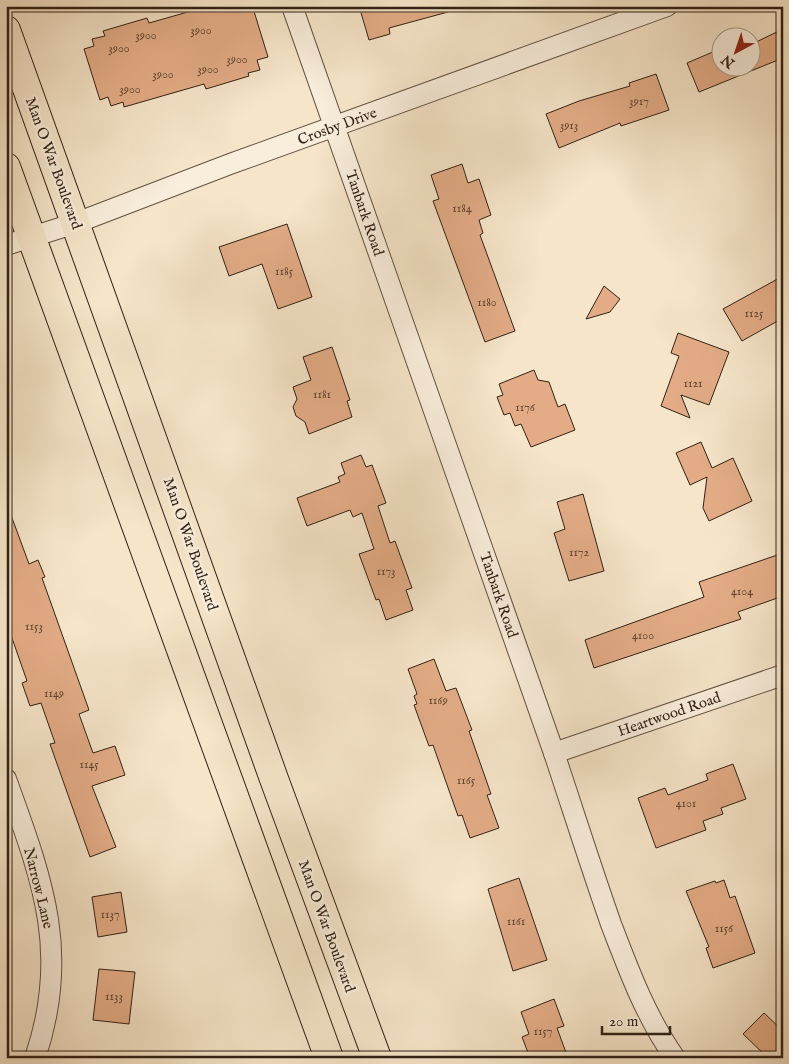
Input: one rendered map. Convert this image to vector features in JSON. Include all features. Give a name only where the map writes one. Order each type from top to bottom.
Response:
[{"type":"main road","name":"Man O War Boulevard","points":[[6,30],[274,779],[377,1058]]},
{"type":"main road","points":[[6,167],[19,240],[329,1058]]},
{"type":"street","name":"Tanbark Road","points":[[292,6],[554,753],[594,877],[632,981],[660,1036],[675,1058]]},
{"type":"street","name":"Crosby Drive","points":[[19,240],[76,223],[667,6]]},
{"type":"street","name":"Heartwood Road","points":[[554,753],[783,675]]},
{"type":"street","name":"Narrow Lane","points":[[6,779],[13,818],[48,910],[52,940],[50,994],[46,1021],[35,1058]]},
{"type":"building","points":[[209,6],[243,6],[244,11],[253,8],[268,57],[257,60],[260,70],[248,73],[249,76],[206,89],[204,84],[124,107],[123,102],[111,106],[108,97],[100,100],[84,49],[94,46],[92,39],[105,36],[103,31],[147,18],[149,23]]},
{"type":"building","points":[[359,6],[448,6],[448,12],[389,28],[390,34],[369,40]]},
{"type":"building","points":[[783,29],[783,58],[762,66],[762,39]]},
{"type":"building","points":[[712,52],[712,78],[734,78],[699,92],[687,63]]},
{"type":"building","points":[[656,74],[669,110],[621,126],[620,123],[559,148],[546,114],[579,101],[630,86],[629,83]]},
{"type":"building","points":[[462,164],[468,183],[479,179],[491,215],[479,220],[483,233],[480,235],[515,331],[485,342],[433,201],[439,199],[431,175]]},
{"type":"building","points":[[287,224],[312,297],[278,309],[262,264],[229,276],[219,247]]},
{"type":"building","points":[[783,276],[783,318],[742,341],[723,309]]},
{"type":"building","points":[[604,286],[620,299],[610,312],[586,319]]},
{"type":"building","points":[[678,333],[729,352],[709,405],[681,395],[690,418],[661,406],[679,356],[671,353]]},
{"type":"building","points":[[332,347],[350,400],[347,401],[352,417],[309,434],[305,422],[296,416],[293,407],[297,399],[293,387],[311,380],[303,357]]},
{"type":"building","points":[[534,370],[538,380],[549,382],[558,407],[565,404],[575,430],[531,447],[521,424],[515,426],[510,413],[504,415],[497,397],[503,395],[499,384]]},
{"type":"building","points":[[701,442],[712,468],[733,458],[752,501],[709,521],[703,508],[707,477],[690,485],[676,453]]},
{"type":"building","points":[[361,455],[366,467],[372,465],[386,503],[378,506],[390,543],[395,541],[412,588],[406,590],[413,610],[386,620],[379,599],[376,600],[359,554],[374,549],[362,513],[353,517],[350,510],[307,526],[297,498],[340,482],[338,477],[345,474],[341,463]]},
{"type":"building","points":[[583,494],[604,571],[569,581],[554,533],[565,529],[557,502]]},
{"type":"building","points":[[8,507],[29,564],[38,560],[45,577],[42,578],[89,710],[79,714],[93,753],[115,746],[125,775],[92,786],[116,847],[90,857],[50,744],[55,743],[41,703],[30,706],[22,683],[27,681],[6,621]]},
{"type":"building","points":[[783,553],[783,596],[738,612],[741,619],[594,668],[585,640],[704,597],[699,582]]},
{"type":"building","points":[[434,659],[446,691],[456,688],[472,730],[469,731],[491,794],[487,795],[499,828],[470,838],[462,815],[458,816],[433,745],[429,746],[414,705],[417,704],[414,696],[417,694],[408,669]]},
{"type":"building","points":[[733,764],[746,799],[721,808],[723,814],[703,821],[706,830],[656,848],[638,798],[665,788],[668,795],[708,780],[706,774]]},
{"type":"building","points":[[519,878],[547,960],[513,971],[488,889]]},
{"type":"building","points":[[724,880],[730,898],[735,896],[755,953],[713,968],[706,948],[709,947],[686,891],[715,881],[716,883]]},
{"type":"building","points":[[121,892],[127,932],[98,937],[92,897]]},
{"type":"building","points":[[99,969],[135,972],[129,1024],[93,1020]]},
{"type":"building","points":[[554,999],[564,1026],[557,1028],[568,1058],[530,1058],[522,1037],[529,1034],[521,1012]]},
{"type":"building","points":[[764,1013],[783,1031],[783,1058],[768,1058],[743,1034]]}]
